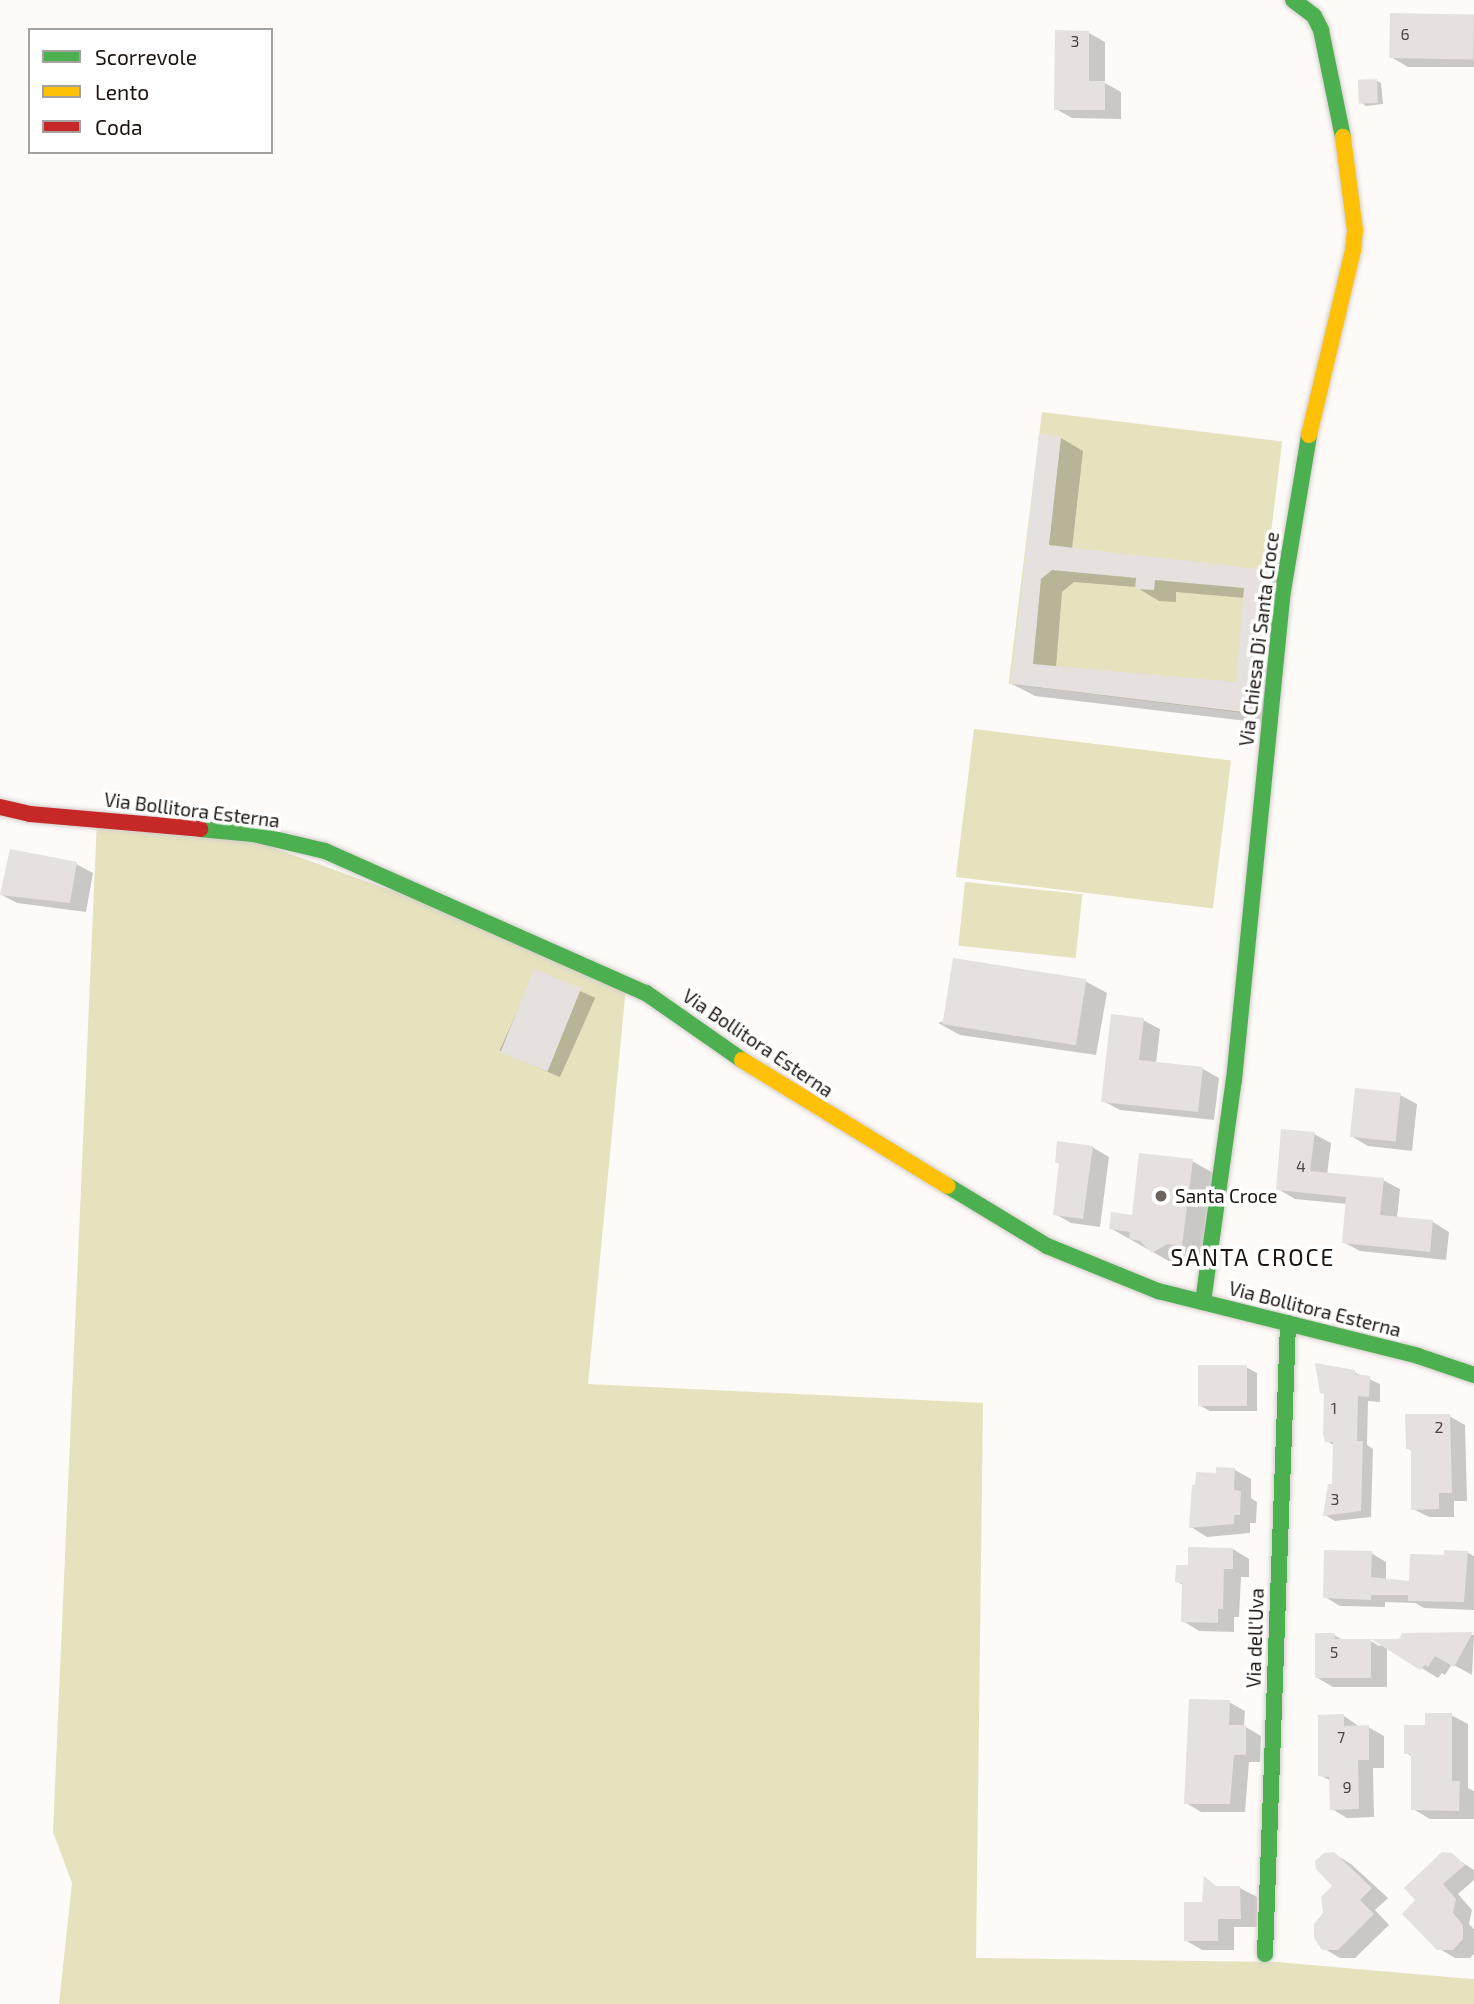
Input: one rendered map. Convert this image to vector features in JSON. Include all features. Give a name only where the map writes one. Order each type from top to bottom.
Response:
[{"type":"street","name":"Via Chiesa Di Santa Croce","points":[[1203,1302],[1234,1080],[1282,597],[1308,440],[1353,250],[1349,165],[1321,30],[1314,16],[1293,0]]},
{"type":"street","name":"Via Bollitora Esterna","points":[[0,807],[30,814],[253,834],[325,851],[646,993],[766,1076],[1047,1246],[1158,1291],[1418,1356],[1474,1375]]},
{"type":"street","name":"Via dell'Uva","points":[[1265,1954],[1288,1323]]},
{"type":"shaded area","points":[[1042,412],[1282,441],[1249,713],[1009,684]]},
{"type":"shaded area","points":[[974,729],[1231,761],[1213,908],[956,877]]},
{"type":"shaded area","points":[[97,820],[213,826],[627,976],[588,1384],[983,1403],[976,1958],[1277,1962],[1474,1979],[1474,2004],[59,2004],[72,1883],[53,1832]]},
{"type":"shaded area","points":[[965,882],[1082,894],[1076,958],[958,946]]},
{"type":"building","points":[[1390,13],[1474,14],[1473,59],[1389,58]]},
{"type":"building","points":[[1055,30],[1089,31],[1089,81],[1105,81],[1105,110],[1054,110]]},
{"type":"building","points":[[1377,79],[1378,103],[1359,104],[1358,80]]},
{"type":"building","points":[[1039,434],[1061,437],[1049,545],[1267,570],[1251,713],[1011,684]],"holes":[[[1052,570],[1136,578],[1135,589],[1154,590],[1155,580],[1244,588],[1236,682],[1033,664],[1041,579]]]},
{"type":"building","points":[[10,849],[77,862],[70,903],[0,895]]},
{"type":"building","points":[[953,958],[1086,979],[1076,1045],[943,1024]]},
{"type":"building","points":[[534,969],[581,988],[548,1072],[500,1052]]},
{"type":"building","points":[[1111,1014],[1144,1018],[1139,1060],[1203,1067],[1198,1112],[1101,1102]]},
{"type":"building","points":[[1355,1088],[1401,1093],[1396,1142],[1350,1137]]},
{"type":"building","points":[[1281,1129],[1315,1132],[1310,1171],[1384,1178],[1380,1215],[1433,1220],[1430,1252],[1342,1243],[1346,1197],[1276,1190]]},
{"type":"building","points":[[1057,1141],[1093,1146],[1083,1219],[1053,1215],[1059,1163],[1055,1163]]},
{"type":"building","name":"Santa Croce","points":[[1139,1153],[1193,1159],[1182,1246],[1167,1244],[1152,1253],[1140,1241],[1129,1239],[1130,1232],[1109,1229],[1111,1212],[1132,1215]]},
{"type":"building","points":[[1315,1363],[1355,1370],[1355,1374],[1370,1376],[1369,1397],[1358,1396],[1357,1441],[1363,1441],[1361,1511],[1323,1516],[1328,1484],[1332,1484],[1333,1442],[1325,1442],[1323,1434],[1324,1394],[1320,1393]]},
{"type":"building","points":[[1198,1365],[1247,1365],[1247,1406],[1198,1406]]},
{"type":"building","points":[[1405,1414],[1450,1414],[1452,1493],[1439,1493],[1439,1509],[1411,1510],[1411,1449],[1406,1449]]},
{"type":"building","points":[[1216,1467],[1235,1468],[1234,1490],[1241,1491],[1240,1515],[1234,1515],[1234,1524],[1189,1528],[1192,1485],[1195,1485],[1196,1472],[1216,1473]]},
{"type":"building","points":[[1188,1547],[1233,1548],[1233,1569],[1224,1569],[1223,1609],[1218,1609],[1218,1623],[1181,1622],[1182,1583],[1175,1582],[1176,1565],[1188,1565]]},
{"type":"building","points":[[1324,1550],[1372,1551],[1371,1577],[1409,1581],[1410,1554],[1444,1555],[1444,1550],[1468,1551],[1464,1602],[1408,1601],[1408,1595],[1371,1595],[1371,1600],[1323,1598]]},
{"type":"building","points":[[1473,1632],[1454,1667],[1435,1656],[1428,1667],[1425,1665],[1420,1670],[1371,1639],[1399,1639],[1402,1633]]},
{"type":"building","points":[[1315,1633],[1334,1633],[1335,1639],[1371,1639],[1371,1678],[1315,1678]]},
{"type":"building","points":[[1189,1699],[1230,1700],[1229,1725],[1246,1725],[1246,1755],[1234,1755],[1230,1804],[1184,1804]]},
{"type":"building","points":[[1425,1713],[1452,1713],[1452,1781],[1460,1781],[1459,1811],[1411,1810],[1411,1754],[1404,1754],[1404,1725],[1425,1725]]},
{"type":"building","points":[[1344,1714],[1344,1726],[1369,1725],[1369,1760],[1358,1760],[1359,1809],[1330,1810],[1329,1777],[1318,1776],[1318,1715]]},
{"type":"building","points":[[1334,1852],[1372,1888],[1360,1900],[1374,1914],[1338,1950],[1322,1950],[1314,1938],[1314,1924],[1323,1913],[1321,1897],[1332,1886],[1316,1869],[1315,1861],[1324,1853]]},
{"type":"building","points":[[1442,1852],[1452,1853],[1465,1865],[1443,1884],[1456,1899],[1453,1913],[1463,1925],[1463,1939],[1453,1950],[1437,1950],[1402,1914],[1415,1900],[1404,1888]]},
{"type":"building","points":[[1204,1876],[1216,1886],[1240,1886],[1241,1919],[1218,1919],[1218,1941],[1184,1941],[1184,1902],[1202,1902]]},
{"type":"traffic: fast","points":[[1293,0],[1314,16],[1321,30],[1343,137]]},
{"type":"traffic: fast","points":[[1203,1302],[1234,1080],[1282,597],[1309,435]]},
{"type":"traffic: fast","points":[[200,829],[253,834],[325,851],[646,993],[742,1060]]},
{"type":"traffic: fast","points":[[948,1186],[1047,1246],[1158,1291],[1418,1356],[1474,1375]]},
{"type":"traffic: fast","points":[[1265,1954],[1288,1323]]},
{"type":"traffic: slow","points":[[1309,435],[1353,250],[1355,230],[1343,137]]},
{"type":"traffic: slow","points":[[742,1060],[948,1186]]},
{"type":"traffic: jam","points":[[0,807],[30,814],[200,829]]},
{"type":"place","name":"Santa Croce","points":[[1161,1196]]},
{"type":"district","name":"SANTA CROCE","points":[[1253,1257]]}]
